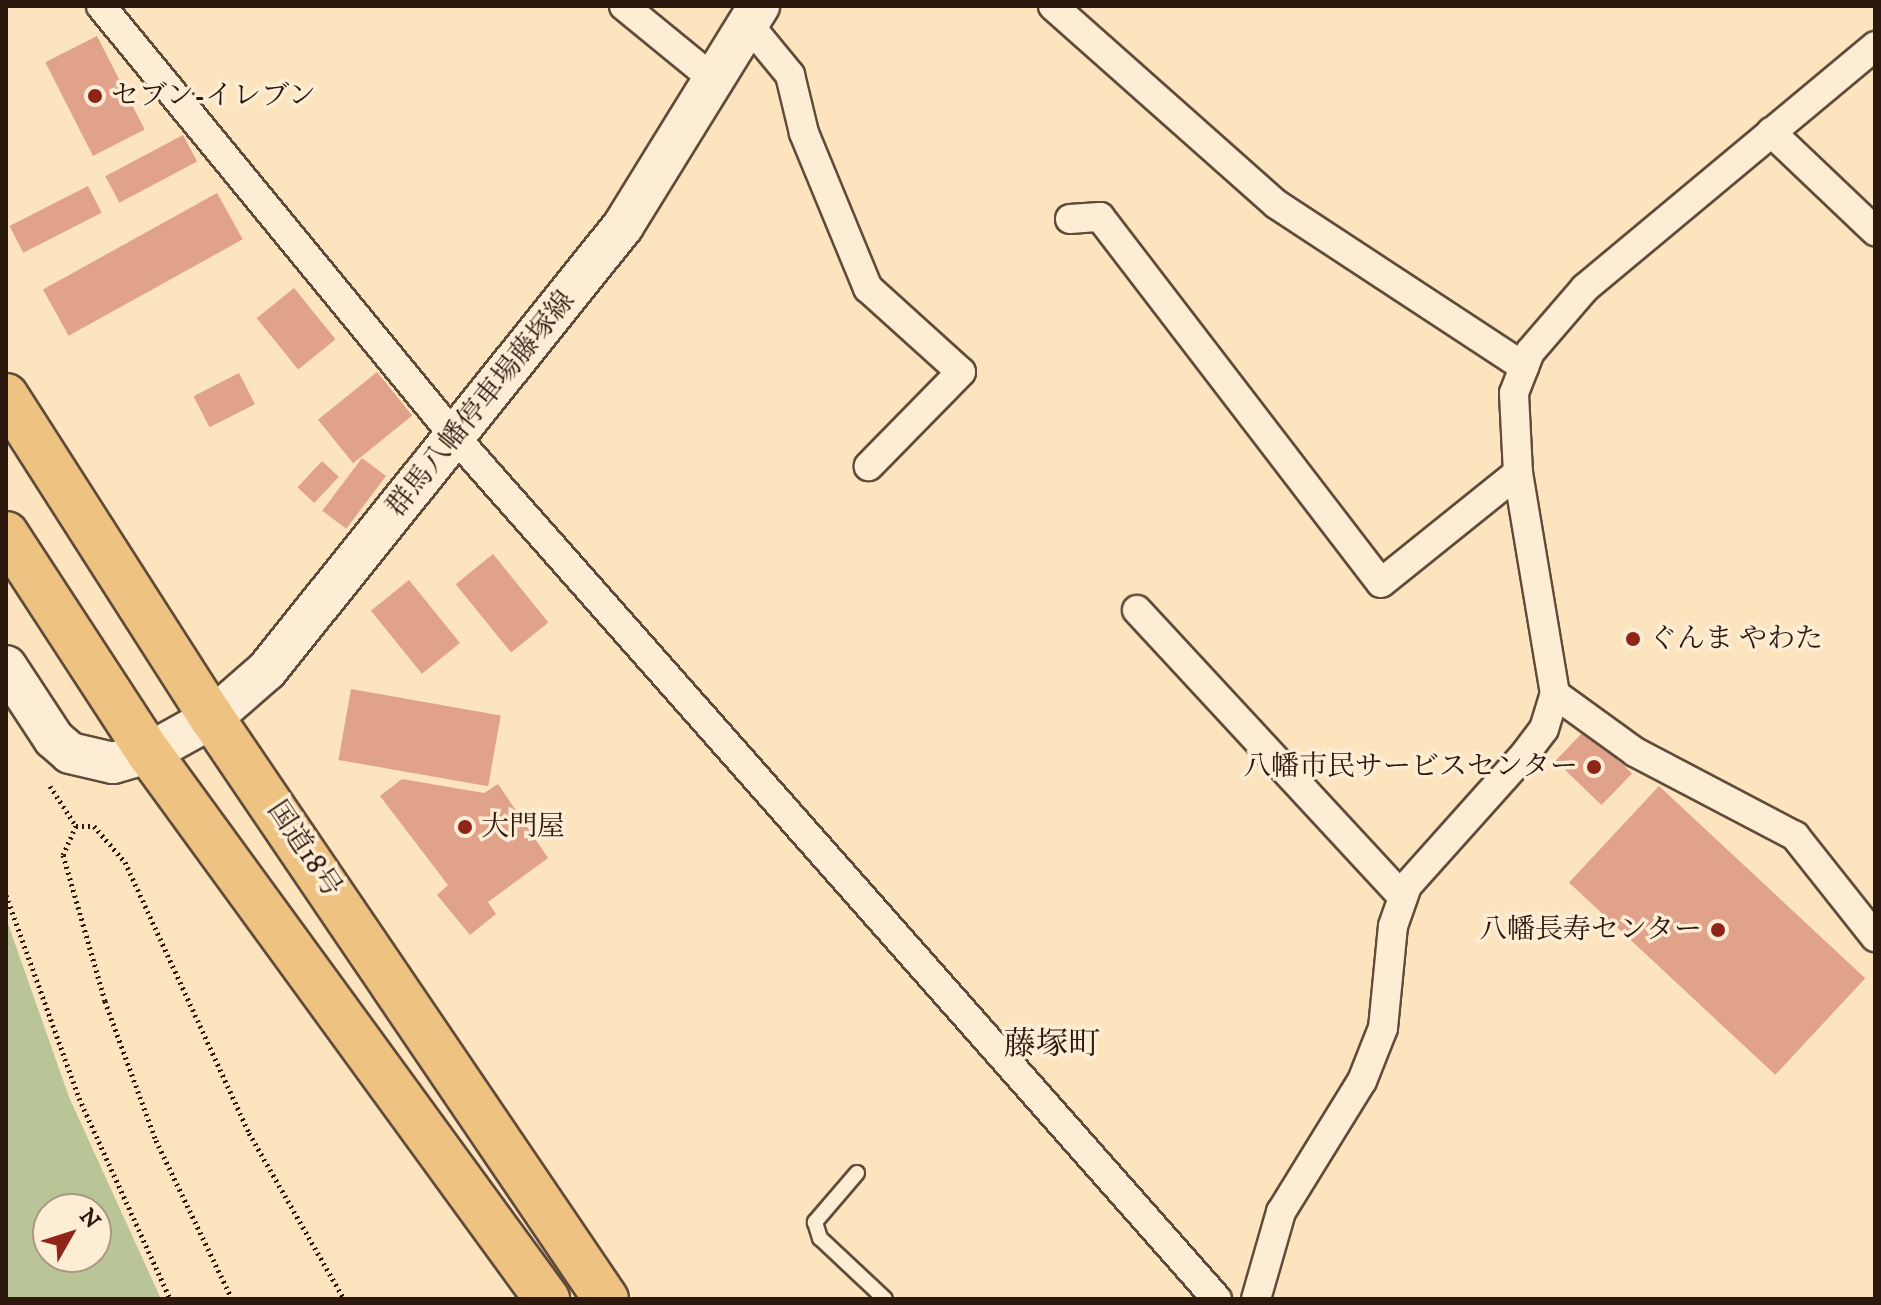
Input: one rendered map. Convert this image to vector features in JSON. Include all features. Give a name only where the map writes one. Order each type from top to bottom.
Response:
[{"type":"highway","name":"国道18号","points":[[6,396],[212,718],[606,1299]]},
{"type":"highway","points":[[6,534],[149,753],[547,1299]]},
{"type":"main road","name":"群馬八幡停車場藤塚線","points":[[6,666],[70,753],[113,763],[149,753],[212,718],[267,670],[623,226],[717,82],[754,16]]},
{"type":"street","points":[[101,6],[456,438],[1217,1299]]},
{"type":"street","points":[[624,6],[717,82]]},
{"type":"street","points":[[1053,6],[1276,204],[1524,367]]},
{"type":"street","points":[[754,16],[790,75],[804,133],[868,288],[961,372],[869,466]]},
{"type":"street","points":[[1256,1299],[1281,1212],[1362,1081],[1383,1028],[1393,926],[1403,897],[1544,729],[1555,694],[1518,473],[1514,393],[1524,367],[1585,288],[1875,46]]},
{"type":"street","points":[[1771,132],[1875,231]]},
{"type":"street","points":[[1070,219],[1100,217],[1381,583],[1518,473]]},
{"type":"street","points":[[1137,610],[1403,897]]},
{"type":"street","points":[[1555,694],[1635,752],[1795,836],[1875,937]]},
{"type":"lane","points":[[857,1173],[815,1222],[820,1238],[885,1299]]},
{"type":"path","points":[[232,1299],[155,1138],[105,1001],[63,855],[76,826],[94,826],[125,862],[249,1133],[344,1299]]},
{"type":"path","points":[[6,895],[79,1098],[170,1299]]},
{"type":"green space","points":[[6,918],[69,1097],[161,1299],[6,1299]]},
{"type":"building","name":"セブン-イレブン","points":[[97,36],[145,130],[93,156],[45,62]]},
{"type":"building","points":[[183,135],[197,161],[119,203],[105,176]]},
{"type":"building","points":[[88,186],[102,213],[23,253],[10,226]]},
{"type":"building","points":[[217,193],[243,239],[69,336],[43,289]]},
{"type":"building","points":[[294,288],[336,339],[298,369],[257,318]]},
{"type":"building","points":[[377,372],[412,416],[353,463],[318,420]]},
{"type":"building","points":[[239,373],[255,404],[209,427],[194,396]]},
{"type":"building","points":[[362,458],[386,476],[346,529],[322,511]]},
{"type":"building","points":[[322,461],[339,477],[314,503],[297,487]]},
{"type":"building","points":[[493,554],[548,622],[511,653],[456,584]]},
{"type":"building","points":[[409,580],[460,643],[422,674],[371,611]]},
{"type":"building","points":[[351,689],[501,715],[488,786],[338,760]]},
{"type":"building","name":"八幡市民サービスセンター","points":[[1586,729],[1632,773],[1601,805],[1555,761]]},
{"type":"building","name":"大門屋","points":[[402,779],[484,793],[498,784],[548,858],[488,902],[496,914],[470,935],[437,895],[448,885],[380,796]]},
{"type":"building","name":"八幡長寿センター","points":[[1659,786],[1865,978],[1775,1075],[1569,883]]},
{"type":"place","name":"セブン-イレブン","points":[[95,96]]},
{"type":"place","name":"ぐんま やわた","points":[[1633,639]]},
{"type":"place","name":"八幡市民サービスセンター","points":[[1594,767]]},
{"type":"place","name":"大門屋","points":[[465,827]]},
{"type":"place","name":"八幡長寿センター","points":[[1718,930]]},
{"type":"district","name":"藤塚町","points":[[1052,1045]]}]
